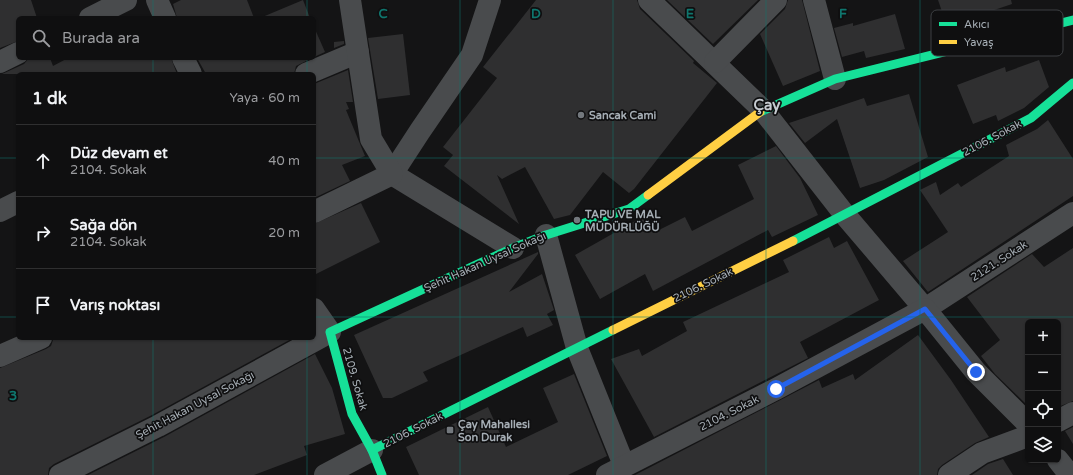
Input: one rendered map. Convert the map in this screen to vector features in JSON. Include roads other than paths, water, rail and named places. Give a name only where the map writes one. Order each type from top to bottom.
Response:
[{"type":"main road","name":"Şehit Hakan Uysal Sokağı","points":[[1063,22],[1073,20]]},
{"type":"main road","name":"Şehit Hakan Uysal Sokağı","points":[[330,332],[513,248],[546,235],[629,209],[763,110],[835,79],[931,55]]},
{"type":"main road","name":"2106. Sokak","points":[[372,450],[845,216],[1031,118],[1073,83]]},
{"type":"main road","name":"2109. Sokak","points":[[330,332],[352,414],[372,450],[382,475]]},
{"type":"street","points":[[94,16],[126,0]]},
{"type":"street","points":[[156,0],[164,16]]},
{"type":"street","points":[[350,0],[371,139],[392,174],[513,248]]},
{"type":"street","points":[[316,211],[392,174],[472,55],[490,0]]},
{"type":"street","points":[[649,0],[715,62],[763,110],[845,216],[925,309],[976,372],[1025,421]]},
{"type":"street","points":[[715,62],[776,0]]},
{"type":"street","points":[[814,0],[835,79]]},
{"type":"street","points":[[311,72],[358,52]]},
{"type":"street","points":[[0,62],[16,54]]},
{"type":"street","points":[[185,60],[190,72]]},
{"type":"street","points":[[0,210],[16,203]]},
{"type":"street","name":"2121. Sokak","points":[[925,309],[1073,213]]},
{"type":"street","points":[[546,235],[577,348],[616,470]]},
{"type":"street","name":"2104. Sokak","points":[[616,470],[776,389],[925,309]]},
{"type":"street","points":[[316,312],[330,332]]},
{"type":"street","name":"Şehit Hakan Uysal Sokağı","points":[[316,340],[330,332]]},
{"type":"street","points":[[0,356],[36,340]]},
{"type":"street","name":"Şehit Hakan Uysal Sokağı","points":[[60,475],[158,426],[315,340]]},
{"type":"street","points":[[1061,419],[1073,413]]},
{"type":"street","points":[[950,475],[982,453],[1025,437]]},
{"type":"street","name":"2106. Sokak","points":[[325,475],[372,450]]},
{"type":"street","points":[[1060,463],[1070,475]]},
{"type":"place","name":"Sancak Cami","points":[[581,115]]},
{"type":"place","name":"TAPU VE MAL MÜDÜRLÜĞÜ","points":[[577,220]]},
{"type":"place","name":"Çay Mahallesi Son Durak","points":[[450,430]]},
{"type":"district","name":"Çay","points":[[767,105]]}]
